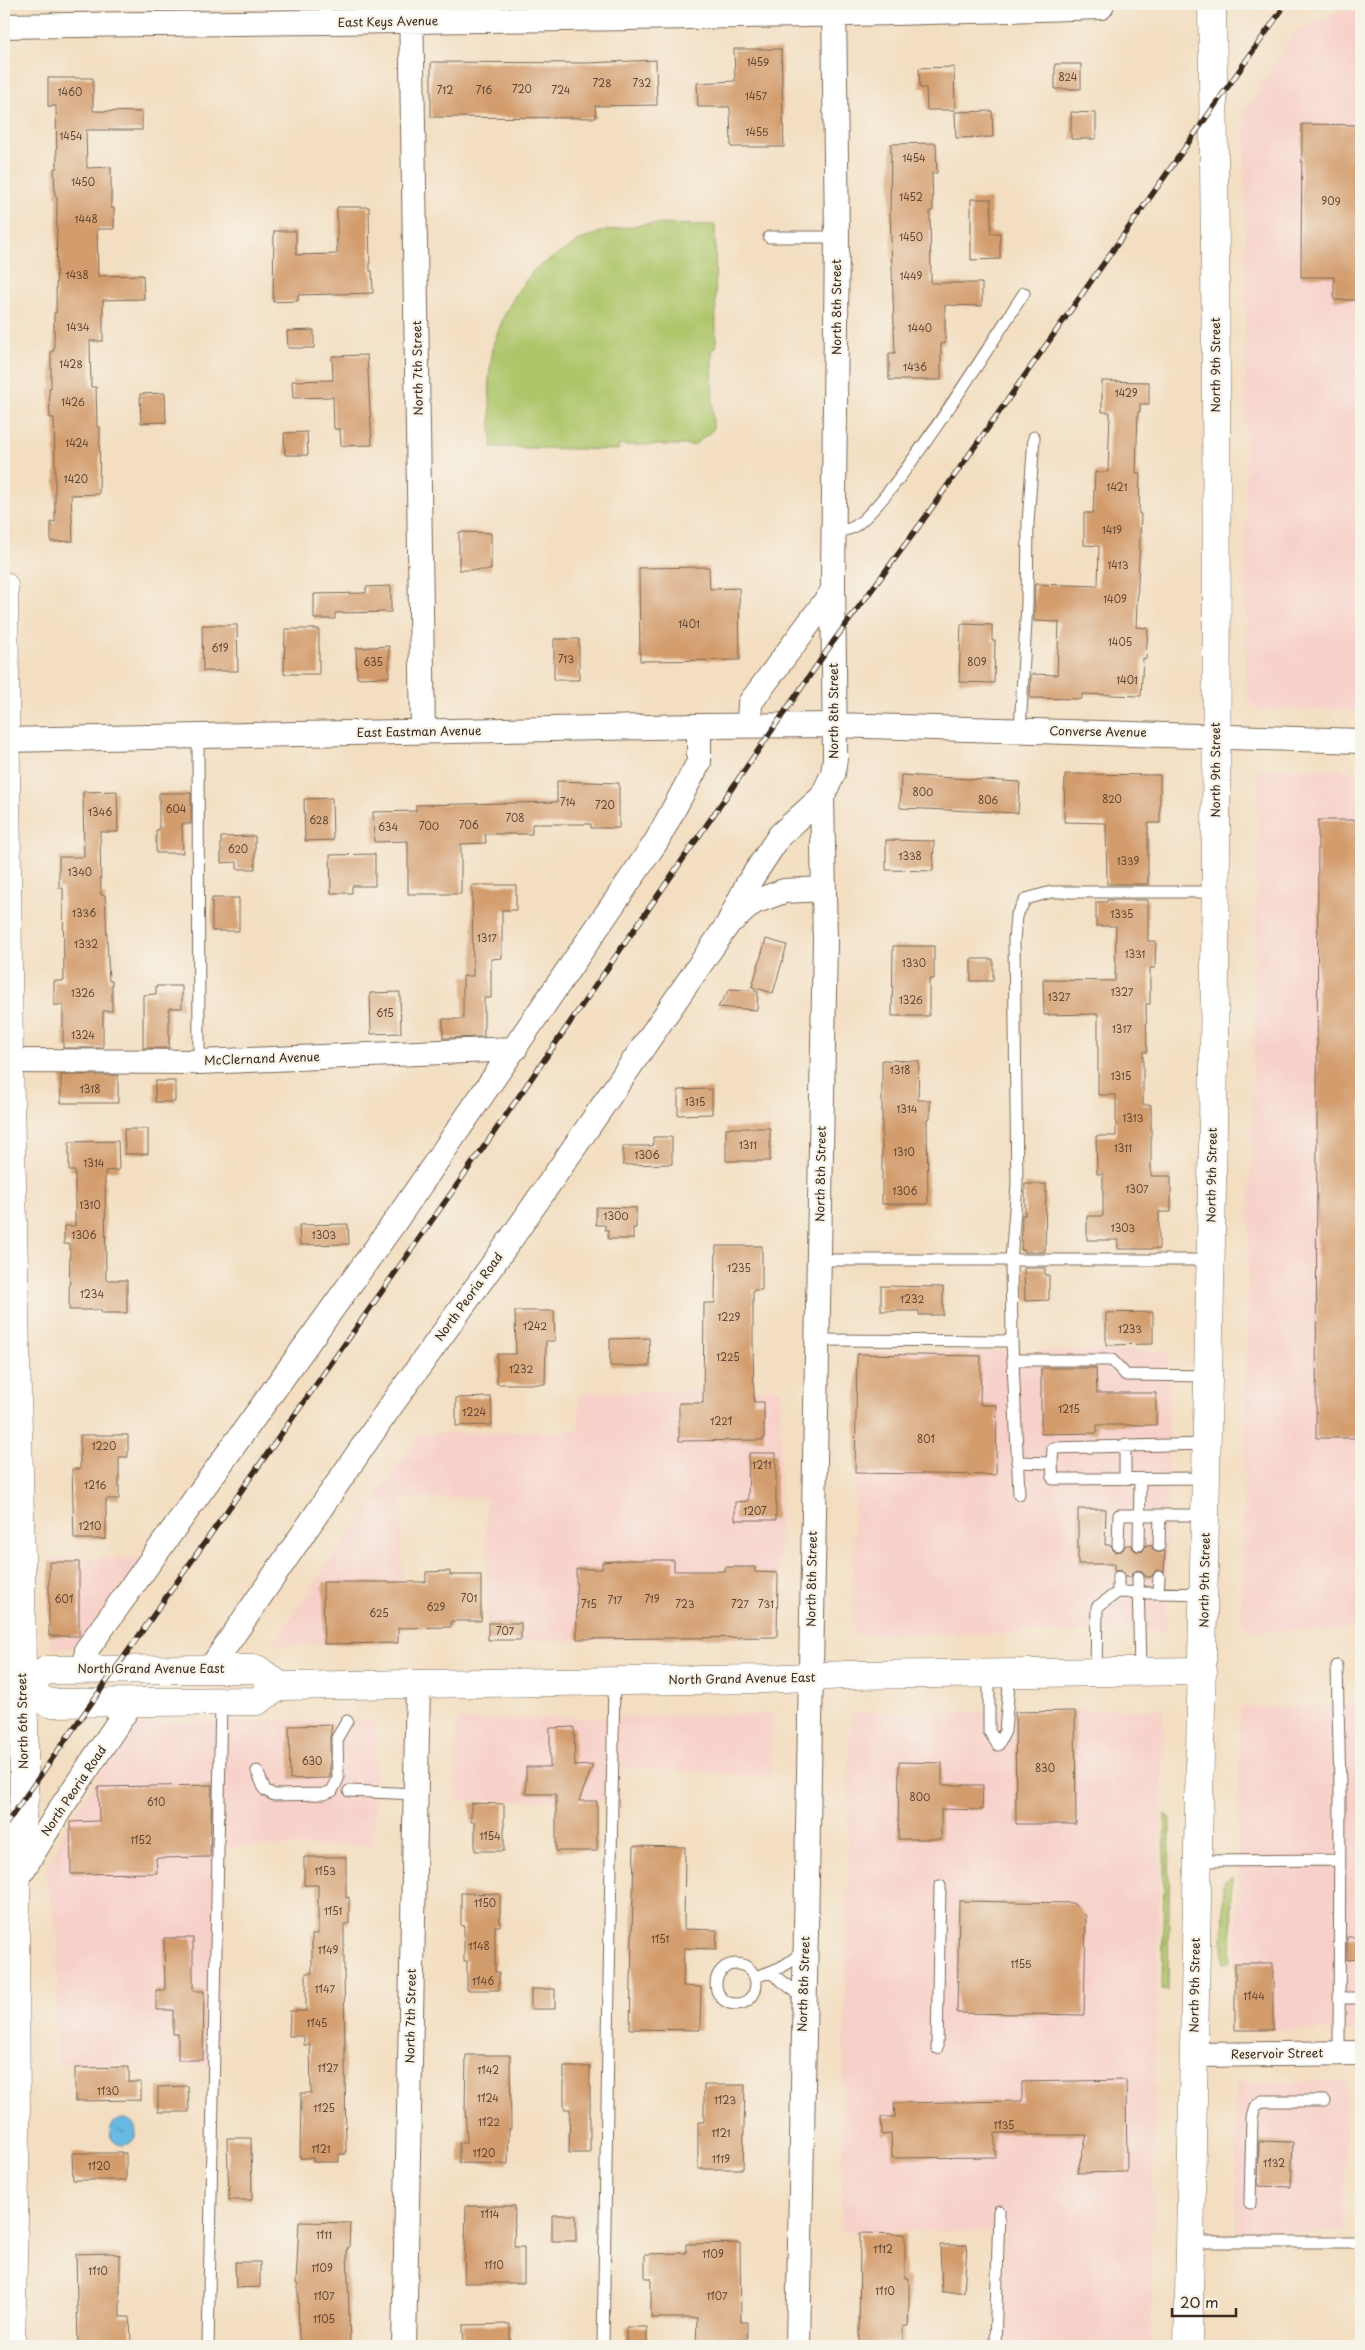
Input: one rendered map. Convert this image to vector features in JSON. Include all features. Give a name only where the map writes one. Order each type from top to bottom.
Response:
[{"type":"main road","name":"North 9th Street","points":[[1188,2346],[1192,2242],[1194,2055],[1204,1671],[1216,892],[1216,231],[1212,4]]},
{"type":"main road","name":"North 6th Street","points":[[4,586],[9,1061],[9,1300],[17,1625],[13,1688],[24,1722],[24,1799],[16,1881],[14,2009],[16,2129],[11,2346]]},
{"type":"main road","name":"North Grand Avenue East","points":[[13,1688],[47,1670],[257,1669],[280,1686],[418,1685],[848,1675],[1204,1671]]},
{"type":"main road","points":[[13,1688],[48,1703],[221,1702],[258,1701],[280,1686]]},
{"type":"street","name":"East Keys Avenue","points":[[4,26],[411,13],[1101,7]]},
{"type":"street","name":"North 8th Street","points":[[798,2346],[810,1677],[820,1260],[824,889],[822,796],[833,774],[835,725],[833,591],[837,237],[834,9]]},
{"type":"street","name":"North 7th Street","points":[[411,13],[421,502],[423,732]]},
{"type":"street","points":[[749,725],[750,703],[833,591]]},
{"type":"street","name":"East Eastman Avenue","points":[[5,740],[749,725],[835,725]]},
{"type":"street","name":"Converse Avenue","points":[[835,725],[1216,735],[1361,741]]},
{"type":"street","points":[[86,1670],[87,1649],[392,1226],[656,842],[699,762],[699,726]]},
{"type":"street","name":"North Peoria Road","points":[[210,1669],[390,1407],[511,1238],[728,924],[747,885],[780,836],[822,796]]},
{"type":"street","name":"North Peoria Road","points":[[728,924],[754,902],[784,890],[824,889]]},
{"type":"street","name":"McClernand Avenue","points":[[9,1061],[199,1062],[515,1049]]},
{"type":"street","name":"North 7th Street","points":[[404,2346],[418,1685]]},
{"type":"street","name":"North Peoria Road","points":[[16,1881],[59,1811],[132,1702]]},
{"type":"street","name":"Reservoir Street","points":[[1194,2055],[1350,2053]]},
{"type":"lane","points":[[769,237],[837,237]]},
{"type":"lane","points":[[834,528],[849,528],[859,522],[871,512],[893,486],[956,397],[1024,293]]},
{"type":"lane","points":[[1020,730],[1027,603],[1028,523],[1034,437]]},
{"type":"lane","points":[[198,736],[199,1062]]},
{"type":"lane","points":[[1019,1494],[1012,1342],[1011,1260],[1017,1185],[1014,950],[1016,916],[1026,899],[1051,892],[1216,892]]},
{"type":"lane","points":[[820,1260],[1211,1260]]},
{"type":"lane","points":[[818,1340],[1012,1342]]},
{"type":"lane","points":[[1013,1360],[1112,1360],[1126,1375],[1209,1376]]},
{"type":"lane","points":[[1207,1444],[1125,1444],[1053,1448],[1052,1463],[1053,1479],[1207,1478]]},
{"type":"lane","points":[[1125,1444],[1125,1479]]},
{"type":"lane","points":[[1017,1462],[1052,1463]]},
{"type":"lane","points":[[1139,1545],[1140,1479]]},
{"type":"lane","points":[[1118,1545],[1119,1515],[1206,1515]]},
{"type":"lane","points":[[1159,1546],[1160,1515]]},
{"type":"lane","points":[[1118,1577],[1118,1592]]},
{"type":"lane","points":[[1138,1577],[1140,1672]]},
{"type":"lane","points":[[1158,1593],[1159,1577]]},
{"type":"lane","points":[[1096,1672],[1097,1607],[1118,1592],[1205,1594]]},
{"type":"lane","points":[[1337,1666],[1339,1998],[1350,2053]]},
{"type":"lane","points":[[999,1674],[1005,1731],[998,1744],[989,1731],[999,1674]]},
{"type":"lane","points":[[603,2346],[614,1681]]},
{"type":"lane","points":[[208,2346],[221,1702]]},
{"type":"lane","points":[[257,1771],[265,1790],[274,1795],[324,1794],[332,1791],[338,1779],[337,1738],[347,1721]]},
{"type":"lane","points":[[349,1791],[416,1794]]},
{"type":"lane","points":[[1199,1861],[1338,1860]]},
{"type":"lane","points":[[937,2048],[940,1886]]},
{"type":"lane","points":[[755,1977],[770,1972],[795,1959],[806,1946]]},
{"type":"lane","points":[[770,1972],[795,1991],[804,2002]]},
{"type":"lane","points":[[1339,1998],[1361,1998]]},
{"type":"lane","points":[[1250,2204],[1252,2118],[1255,2107],[1262,2101],[1325,2101]]},
{"type":"lane","points":[[995,2346],[999,2210]]},
{"type":"lane","points":[[1192,2242],[1361,2242]]},
{"type":"shaded area","points":[[1356,4],[1361,4],[1361,711],[1258,709],[1248,700],[1246,675],[1245,110],[1295,31]]},
{"type":"shaded area","points":[[1259,767],[1361,771],[1361,1629],[1250,1631],[1241,1622]]},
{"type":"shaded area","points":[[857,1351],[1169,1351],[1166,1631],[852,1635]]},
{"type":"shaded area","points":[[781,1389],[778,1637],[486,1642],[486,1497],[402,1499],[402,1643],[272,1645],[421,1433],[579,1431],[580,1393]]},
{"type":"shaded area","points":[[49,1558],[146,1558],[80,1648],[51,1648]]},
{"type":"shaded area","points":[[1361,1705],[1361,2030],[1235,2031],[1240,1709],[1242,1707]]},
{"type":"shaded area","points":[[1164,1709],[1155,2059],[1151,2346],[1002,2346],[1004,2231],[841,2232],[850,1713]]},
{"type":"shaded area","points":[[772,1714],[770,1777],[618,1767],[618,1800],[455,1801],[456,1720]]},
{"type":"shaded area","points":[[377,1720],[374,1845],[222,1847],[218,2064],[56,2064],[58,1939],[46,1873],[68,1821],[135,1723]]},
{"type":"shaded area","points":[[1346,2081],[1344,2232],[1236,2231],[1236,2083]]},
{"type":"green space","points":[[646,224],[715,225],[716,348],[712,349],[713,430],[694,445],[619,445],[618,450],[492,447],[489,377],[494,342],[505,314],[517,292],[534,270],[579,241],[600,232]]},
{"type":"green space","points":[[1165,1814],[1170,1817],[1168,1991],[1162,1990]]},
{"type":"green space","points":[[1232,1877],[1231,1962],[1223,1963],[1224,1882]]},
{"type":"water","points":[[123,2119],[132,2123],[136,2132],[132,2141],[123,2145],[114,2141],[110,2132],[114,2123]]},
{"type":"building","points":[[734,49],[781,49],[784,147],[731,147],[730,107],[698,107],[697,83],[735,81]]},
{"type":"building","points":[[656,60],[657,105],[595,106],[596,118],[431,117],[431,62],[587,63]]},
{"type":"building","points":[[1055,64],[1081,64],[1081,89],[1055,89]]},
{"type":"building","points":[[954,67],[955,110],[927,110],[926,88],[920,88],[919,68]]},
{"type":"building","points":[[48,78],[93,78],[93,111],[142,112],[142,130],[86,130],[87,168],[111,167],[111,208],[114,208],[114,229],[97,229],[98,276],[143,275],[144,299],[103,300],[103,341],[90,341],[91,387],[96,387],[97,427],[100,427],[99,494],[71,495],[73,541],[51,542],[51,522],[55,522],[55,465],[54,418],[50,418],[49,388],[51,388],[51,351],[54,351],[54,313],[56,313],[57,196],[55,197],[54,168],[57,168],[56,106],[48,106]]},
{"type":"building","points":[[992,111],[993,137],[956,138],[955,112]]},
{"type":"building","points":[[1071,112],[1096,113],[1096,139],[1071,139]]},
{"type":"building","points":[[1302,124],[1361,125],[1361,300],[1334,300],[1334,277],[1301,277]]},
{"type":"building","points":[[936,143],[937,173],[932,173],[933,210],[930,211],[931,283],[982,283],[982,306],[945,305],[945,343],[941,344],[941,380],[889,380],[889,353],[895,353],[890,212],[891,144]]},
{"type":"building","points":[[971,199],[991,199],[991,233],[1000,233],[1000,259],[971,260]]},
{"type":"building","points":[[337,207],[369,207],[370,271],[372,271],[373,293],[298,295],[298,301],[273,302],[274,231],[296,231],[296,255],[337,254]]},
{"type":"building","points":[[314,330],[314,348],[288,348],[287,331]]},
{"type":"building","points":[[367,355],[372,445],[341,446],[340,429],[334,429],[333,397],[293,398],[292,381],[333,380],[332,356]]},
{"type":"building","points":[[1102,381],[1149,382],[1149,404],[1140,404],[1140,412],[1138,412],[1136,473],[1140,473],[1139,514],[1141,514],[1136,627],[1148,628],[1146,659],[1143,658],[1141,696],[1082,694],[1082,699],[1030,698],[1031,674],[1057,675],[1059,622],[1034,621],[1035,584],[1098,586],[1099,546],[1084,545],[1084,513],[1093,513],[1095,472],[1108,472],[1110,412],[1102,412]]},
{"type":"building","points":[[165,393],[166,422],[141,423],[140,394]]},
{"type":"building","points":[[307,432],[308,455],[285,455],[284,433]]},
{"type":"building","points":[[459,532],[491,533],[491,570],[459,570]]},
{"type":"building","points":[[709,567],[710,589],[739,588],[740,660],[640,661],[639,568]]},
{"type":"building","points":[[391,586],[391,612],[335,613],[335,619],[314,619],[314,594],[366,593],[366,587]]},
{"type":"building","points":[[961,624],[992,625],[992,641],[995,641],[994,683],[959,682]]},
{"type":"building","points":[[202,625],[237,625],[238,671],[203,671]]},
{"type":"building","points":[[285,629],[319,629],[319,674],[284,674]]},
{"type":"building","points":[[554,639],[579,639],[579,680],[554,680]]},
{"type":"building","points":[[389,646],[389,677],[357,678],[356,648]]},
{"type":"building","points":[[1065,774],[1160,775],[1160,823],[1148,823],[1148,884],[1107,884],[1106,823],[1064,822]]},
{"type":"building","points":[[901,775],[1020,782],[1018,813],[900,808]]},
{"type":"building","points":[[557,781],[619,783],[619,828],[591,828],[591,824],[532,824],[532,834],[485,834],[486,843],[461,844],[461,894],[408,894],[408,841],[374,842],[373,812],[416,811],[416,805],[557,802]]},
{"type":"building","points":[[117,791],[118,832],[100,832],[101,895],[105,895],[109,981],[112,981],[112,1011],[103,1011],[103,1048],[63,1048],[63,1005],[54,1005],[54,981],[64,981],[63,888],[59,888],[59,857],[84,857],[83,792]]},
{"type":"building","points":[[159,793],[191,793],[191,824],[182,824],[183,853],[156,853],[156,830],[159,830]]},
{"type":"building","points":[[332,798],[333,840],[305,841],[304,799]]},
{"type":"building","points":[[1318,820],[1361,820],[1361,1438],[1316,1438]]},
{"type":"building","points":[[255,836],[255,869],[237,869],[237,862],[221,863],[221,837]]},
{"type":"building","points":[[886,840],[934,841],[933,871],[886,870]]},
{"type":"building","points":[[375,854],[375,886],[352,886],[352,893],[331,893],[330,855]]},
{"type":"building","points":[[472,885],[516,885],[516,910],[502,910],[502,958],[491,959],[491,998],[484,998],[484,1037],[443,1038],[443,1019],[463,1019],[463,976],[473,976]]},
{"type":"building","points":[[212,898],[239,898],[239,931],[212,931]]},
{"type":"building","points":[[1107,900],[1148,900],[1148,941],[1156,941],[1155,968],[1150,968],[1150,1004],[1146,1004],[1147,1052],[1143,1052],[1143,1105],[1151,1105],[1151,1176],[1171,1176],[1171,1212],[1159,1212],[1159,1249],[1118,1249],[1118,1240],[1087,1240],[1087,1216],[1103,1216],[1103,1174],[1097,1174],[1096,1136],[1116,1136],[1116,1095],[1098,1095],[1098,1014],[1044,1015],[1043,980],[1115,981],[1116,926],[1096,926],[1096,902],[1107,902]]},
{"type":"building","points":[[766,939],[787,945],[773,993],[752,987]]},
{"type":"building","points":[[893,946],[934,946],[934,979],[929,979],[929,1016],[892,1016]]},
{"type":"building","points":[[971,959],[993,959],[993,981],[971,981]]},
{"type":"building","points":[[156,986],[182,986],[182,1008],[169,1008],[169,1048],[143,1048],[143,995],[156,994]]},
{"type":"building","points":[[730,989],[758,991],[757,1010],[718,1007]]},
{"type":"building","points":[[400,992],[401,1033],[371,1034],[370,993]]},
{"type":"building","points":[[882,1060],[919,1061],[918,1100],[930,1100],[930,1118],[927,1119],[928,1204],[882,1204]]},
{"type":"building","points":[[61,1075],[118,1075],[118,1103],[61,1103]]},
{"type":"building","points":[[155,1081],[175,1081],[175,1102],[155,1102]]},
{"type":"building","points":[[712,1089],[712,1114],[678,1115],[678,1090]]},
{"type":"building","points":[[726,1128],[770,1128],[770,1161],[726,1161]]},
{"type":"building","points":[[124,1129],[148,1129],[148,1154],[125,1154]]},
{"type":"building","points":[[653,1137],[672,1137],[672,1164],[623,1165],[623,1146],[653,1146]]},
{"type":"building","points":[[118,1141],[119,1170],[105,1171],[106,1280],[127,1280],[127,1313],[101,1313],[101,1310],[69,1310],[70,1244],[64,1244],[64,1226],[75,1226],[75,1171],[69,1171],[69,1142]]},
{"type":"building","points":[[1025,1184],[1046,1184],[1045,1252],[1024,1252],[1024,1250],[1021,1250],[1022,1215],[1025,1215]]},
{"type":"building","points":[[596,1207],[636,1208],[636,1228],[633,1228],[633,1239],[608,1239],[608,1230],[605,1230],[605,1225],[596,1225]]},
{"type":"building","points":[[348,1224],[349,1244],[300,1245],[299,1225]]},
{"type":"building","points":[[716,1246],[762,1246],[762,1290],[753,1290],[753,1341],[754,1402],[764,1402],[764,1440],[679,1441],[679,1403],[703,1403],[704,1303],[715,1303]]},
{"type":"building","points":[[1024,1268],[1045,1268],[1045,1275],[1049,1275],[1049,1300],[1025,1301]]},
{"type":"building","points":[[881,1286],[943,1287],[943,1315],[919,1315],[919,1311],[881,1311]]},
{"type":"building","points":[[515,1311],[554,1311],[555,1341],[546,1341],[545,1384],[497,1384],[497,1354],[516,1354]]},
{"type":"building","points":[[1153,1312],[1153,1344],[1106,1345],[1106,1313]]},
{"type":"building","points":[[649,1338],[650,1366],[610,1366],[610,1339]]},
{"type":"building","points":[[857,1354],[981,1356],[980,1405],[997,1405],[996,1475],[855,1473]]},
{"type":"building","points":[[1041,1368],[1096,1368],[1097,1393],[1156,1393],[1156,1425],[1097,1425],[1097,1433],[1041,1434]]},
{"type":"building","points":[[491,1397],[492,1425],[456,1426],[456,1398]]},
{"type":"building","points":[[80,1435],[128,1435],[128,1457],[119,1457],[119,1499],[106,1499],[106,1539],[74,1539],[72,1469],[80,1469]]},
{"type":"building","points":[[749,1453],[776,1453],[776,1520],[735,1520],[735,1502],[748,1501]]},
{"type":"building","points":[[1078,1509],[1106,1509],[1105,1545],[1111,1545],[1114,1552],[1122,1551],[1126,1545],[1132,1545],[1133,1549],[1138,1552],[1143,1551],[1146,1545],[1152,1546],[1153,1550],[1158,1553],[1165,1551],[1164,1572],[1156,1570],[1151,1577],[1146,1577],[1142,1571],[1137,1570],[1132,1573],[1131,1577],[1125,1577],[1121,1570],[1114,1571],[1114,1564],[1078,1564]]},
{"type":"building","points":[[674,1560],[674,1571],[725,1571],[725,1567],[755,1567],[755,1572],[778,1573],[777,1637],[577,1639],[576,1569],[602,1569],[602,1562]]},
{"type":"building","points":[[49,1562],[79,1562],[79,1636],[49,1636]]},
{"type":"building","points":[[450,1571],[450,1575],[481,1575],[481,1621],[451,1621],[451,1627],[398,1628],[398,1643],[324,1644],[323,1582],[426,1582],[426,1572]]},
{"type":"building","points":[[488,1623],[521,1623],[521,1640],[488,1640]]},
{"type":"building","points":[[1075,1711],[1076,1824],[1016,1824],[1015,1712]]},
{"type":"building","points":[[332,1725],[330,1738],[330,1778],[290,1779],[289,1726]]},
{"type":"building","points":[[574,1727],[575,1766],[593,1765],[579,1801],[597,1801],[597,1851],[556,1851],[556,1794],[526,1794],[526,1767],[550,1767],[550,1728]]},
{"type":"building","points":[[899,1762],[942,1763],[942,1785],[983,1785],[982,1810],[941,1809],[941,1839],[898,1839]]},
{"type":"building","points":[[212,1785],[210,1857],[156,1858],[157,1873],[71,1874],[70,1822],[99,1821],[98,1787]]},
{"type":"building","points":[[471,1803],[504,1804],[504,1851],[475,1851],[475,1822],[471,1822]]},
{"type":"building","points":[[634,1846],[685,1847],[684,1929],[717,1930],[716,1949],[684,1948],[683,1986],[701,1987],[700,2030],[630,2029]]},
{"type":"building","points":[[304,1857],[346,1857],[346,1898],[349,1897],[349,1924],[344,1924],[346,2154],[339,2154],[339,2162],[313,2162],[313,2158],[300,2158],[301,2093],[311,2093],[310,2045],[304,2045],[304,2036],[289,2036],[290,2011],[306,2011],[306,1973],[312,1973],[312,1934],[318,1934],[318,1885],[304,1885]]},
{"type":"building","points":[[461,1893],[500,1894],[500,1926],[495,1926],[495,1972],[499,1972],[499,1990],[467,1990],[467,1961],[464,1961],[464,1926],[461,1926]]},
{"type":"building","points":[[959,1901],[1073,1903],[1086,1916],[1084,2015],[957,2013]]},
{"type":"building","points":[[1347,1937],[1361,1937],[1361,1959],[1347,1960]]},
{"type":"building","points":[[164,1938],[193,1938],[193,1991],[204,1991],[203,2060],[178,2060],[178,2034],[173,2034],[173,2010],[156,2010],[156,1990],[165,1990]]},
{"type":"building","points":[[1235,1963],[1273,1963],[1273,2030],[1235,2030]]},
{"type":"building","points":[[531,1989],[555,1989],[555,2009],[531,2009]]},
{"type":"building","points":[[466,2055],[510,2055],[511,2129],[509,2129],[508,2164],[459,2163],[459,2142],[467,2142],[465,2108]]},
{"type":"building","points":[[129,2067],[129,2082],[141,2082],[141,2100],[75,2101],[75,2068]]},
{"type":"building","points":[[564,2067],[590,2067],[590,2153],[569,2153],[570,2109],[564,2109]]},
{"type":"building","points":[[1126,2080],[1127,2172],[1077,2173],[1087,2135],[995,2133],[995,2157],[892,2158],[891,2134],[882,2135],[881,2117],[895,2117],[894,2103],[1022,2101],[1022,2082]]},
{"type":"building","points":[[704,2085],[745,2085],[743,2169],[698,2169],[698,2122],[704,2122]]},
{"type":"building","points":[[188,2086],[189,2112],[158,2112],[158,2087]]},
{"type":"building","points":[[227,2138],[251,2138],[252,2200],[229,2200]]},
{"type":"building","points":[[1259,2141],[1293,2142],[1291,2187],[1258,2186]]},
{"type":"building","points":[[72,2153],[126,2153],[126,2180],[73,2180]]},
{"type":"building","points":[[466,2206],[515,2206],[514,2247],[524,2247],[524,2283],[464,2283]]},
{"type":"building","points":[[552,2215],[576,2215],[576,2241],[552,2241]]},
{"type":"building","points":[[299,2222],[350,2223],[349,2248],[347,2248],[350,2346],[299,2346],[298,2284],[296,2284]]},
{"type":"building","points":[[860,2233],[905,2234],[905,2278],[909,2278],[909,2305],[908,2326],[903,2326],[903,2342],[859,2343]]},
{"type":"building","points":[[740,2243],[741,2322],[747,2322],[747,2346],[696,2346],[697,2318],[651,2318],[651,2278],[645,2278],[645,2254],[686,2253],[686,2244]]},
{"type":"building","points":[[940,2245],[967,2245],[964,2292],[942,2292]]},
{"type":"building","points":[[110,2253],[120,2255],[120,2317],[130,2317],[131,2345],[78,2346],[76,2254]]},
{"type":"building","points":[[235,2262],[260,2262],[260,2287],[236,2288]]},
{"type":"building","points":[[510,2324],[510,2346],[464,2346],[463,2325]]},
{"type":"building","points":[[626,2327],[647,2327],[647,2346],[626,2346]]},
{"type":"railway","points":[[4,1827],[495,1131],[833,642],[919,526],[1286,4]]}]
